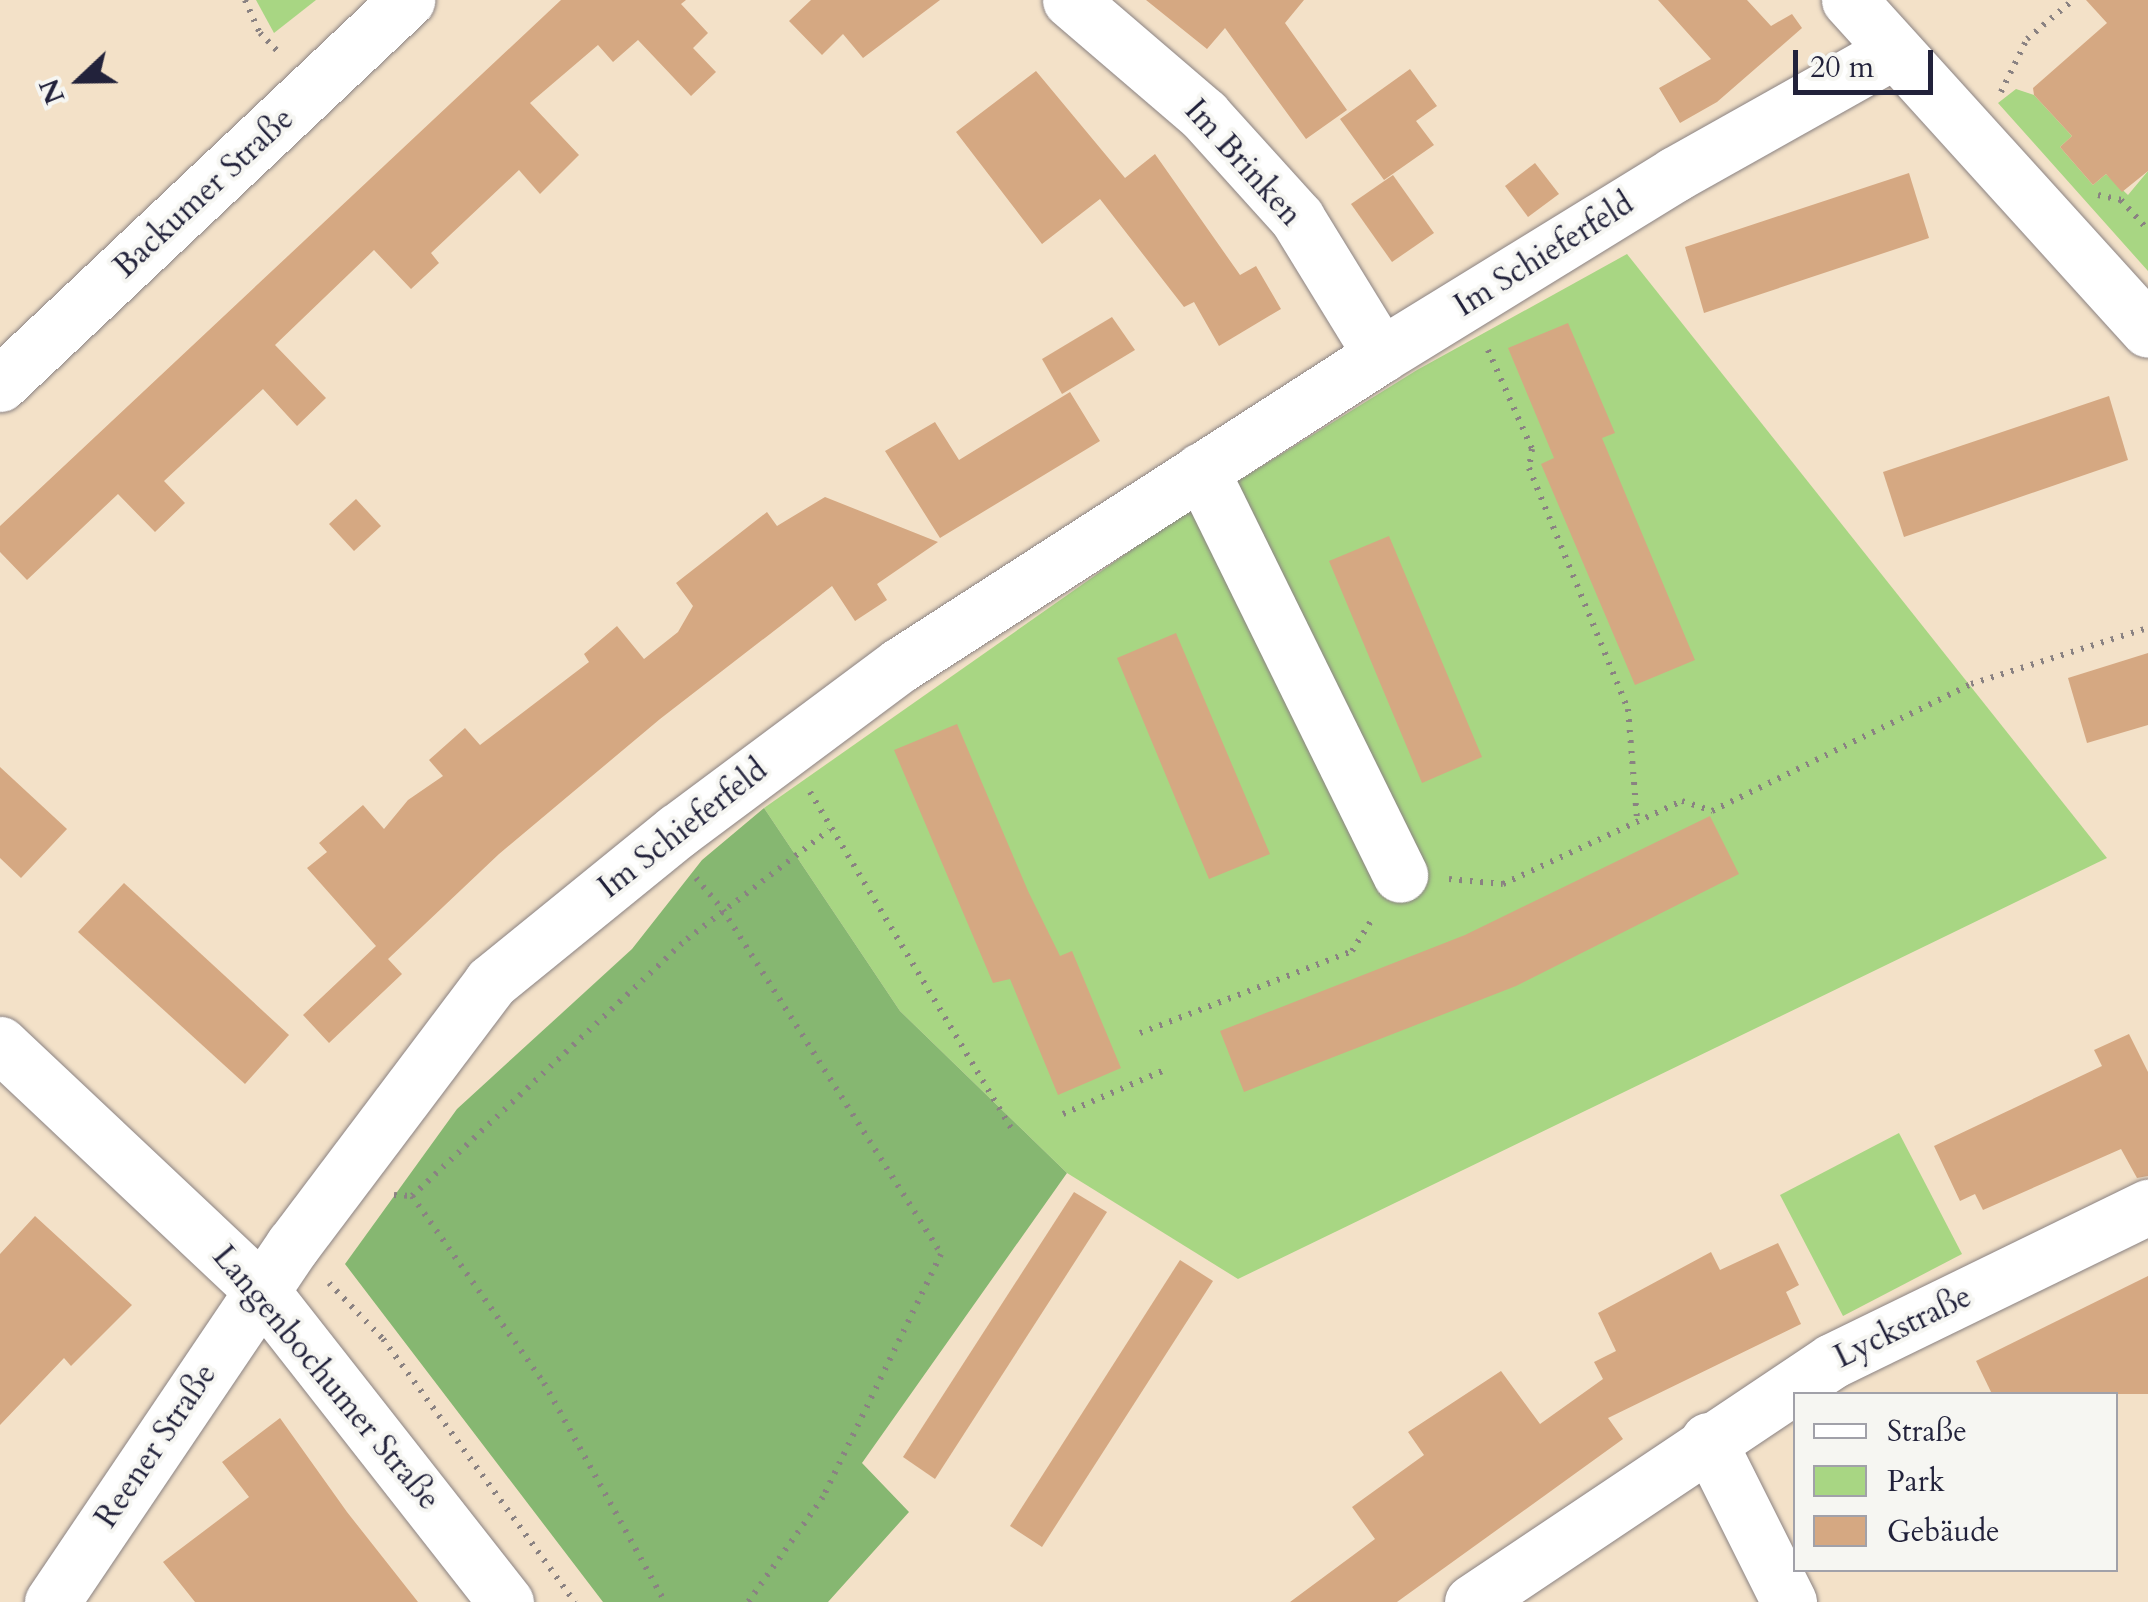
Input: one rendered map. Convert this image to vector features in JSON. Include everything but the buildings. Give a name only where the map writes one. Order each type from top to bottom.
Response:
[{"type":"street","name":"Backumer Straße","points":[[0,384],[407,0]]},
{"type":"street","name":"Im Brinken","points":[[1070,0],[1204,115],[1297,218],[1381,355]]},
{"type":"street","points":[[1850,0],[2148,330]]},
{"type":"street","name":"Im Schieferfeld","points":[[261,1290],[490,982],[664,841],[900,665],[1200,470],[1467,303],[1894,51]]},
{"type":"street","points":[[1200,470],[1400,875]]},
{"type":"street","name":"Langenbochumer Straße","points":[[0,1044],[261,1290],[506,1602]]},
{"type":"street","name":"Lyckstraße","points":[[1472,1602],[1708,1440],[1832,1361],[2148,1207]]},
{"type":"street","name":"Reener Straße","points":[[52,1602],[261,1290]]},
{"type":"street","points":[[1708,1440],[1789,1602]]},
{"type":"path","points":[[245,0],[260,33],[314,89]]},
{"type":"path","points":[[2011,102],[1999,89],[2027,39],[2073,0]]},
{"type":"path","points":[[2093,194],[2121,200],[2148,230]]},
{"type":"path","points":[[1467,303],[1532,449],[1530,468],[1628,710],[1637,819]]},
{"type":"path","points":[[1400,875],[1503,884],[1682,801],[1712,811],[1971,684],[2148,628]]},
{"type":"path","points":[[788,748],[829,830],[1012,1129]]},
{"type":"path","points":[[333,1192],[412,1196],[724,910],[764,886],[829,830]]},
{"type":"path","points":[[664,841],[724,910],[941,1254],[823,1497],[748,1602]]},
{"type":"path","points":[[1140,1032],[1352,950]]},
{"type":"path","points":[[1063,1114],[1167,1069]]},
{"type":"path","points":[[412,1196],[544,1383],[665,1602]]},
{"type":"path","points":[[293,1245],[383,1340],[575,1602]]},
{"type":"green space","points":[[256,0],[316,0],[274,33]]},
{"type":"green space","points":[[2016,89],[2034,95],[2072,136],[2060,147],[2093,185],[2106,174],[2128,195],[2148,171],[2148,271],[1998,103]]},
{"type":"green space","points":[[1627,254],[2107,858],[1238,1279],[1067,1173],[900,1011],[764,808],[1167,525],[1417,370]]},
{"type":"green space","points":[[764,808],[900,1011],[1067,1173],[862,1463],[909,1512],[828,1602],[603,1602],[345,1264],[457,1109],[632,949],[702,860]]},
{"type":"green space","points":[[1899,1133],[1962,1254],[1843,1316],[1780,1195]]}]
